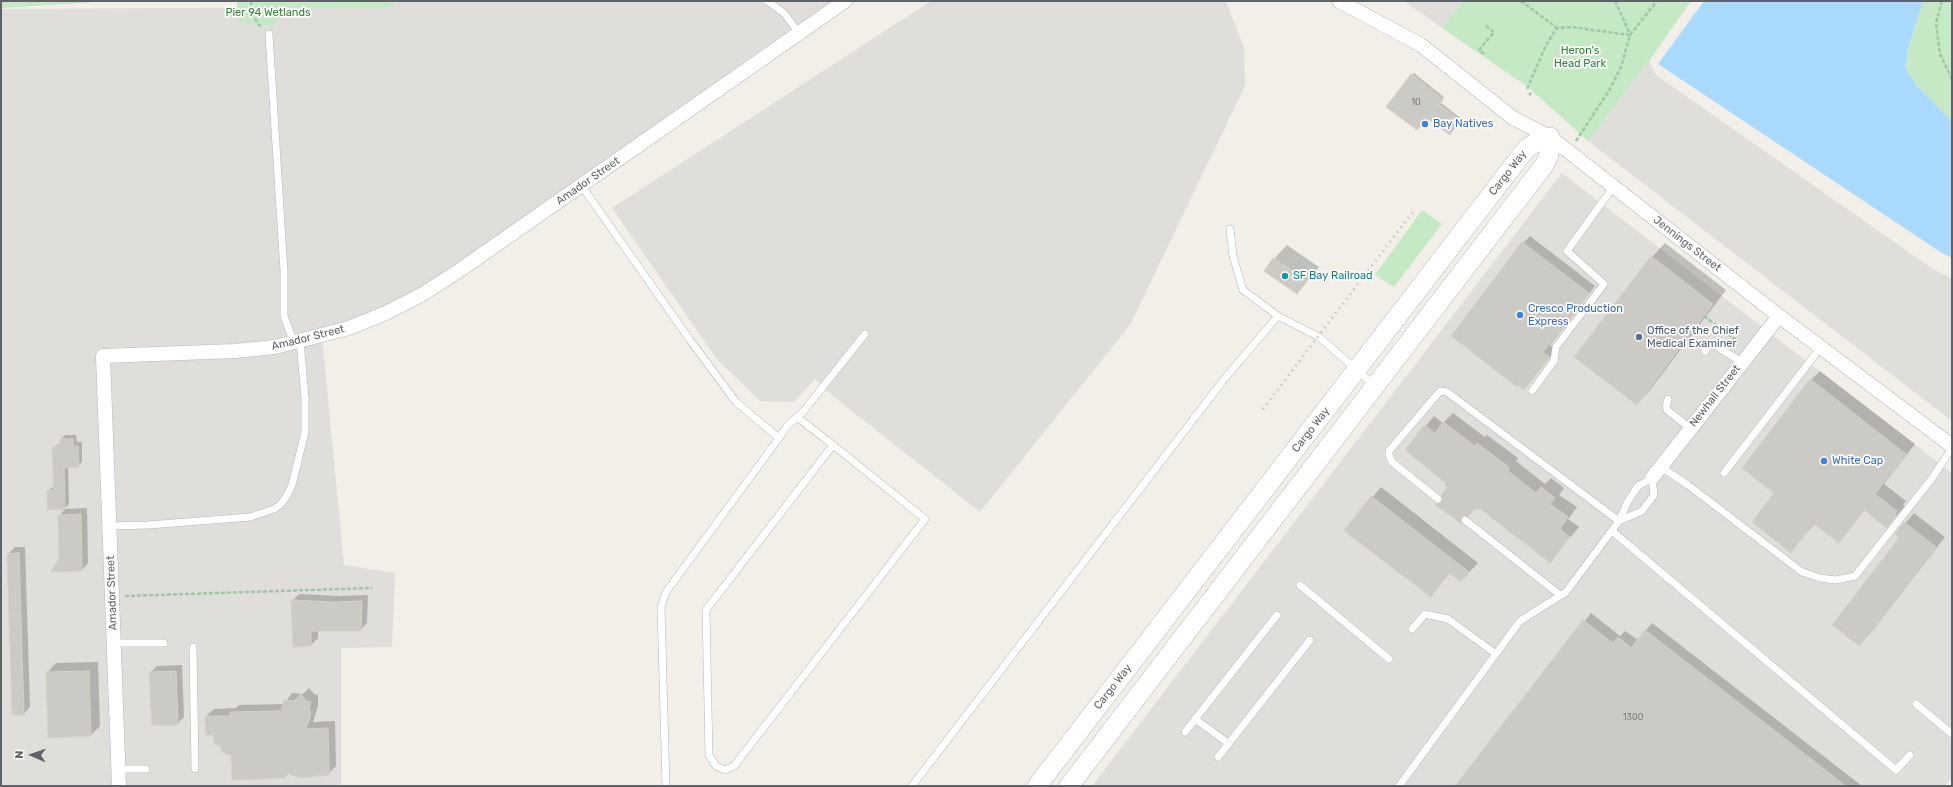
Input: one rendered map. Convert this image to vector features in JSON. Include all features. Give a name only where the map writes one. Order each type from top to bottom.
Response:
[{"type":"main road","name":"Cargo Way","points":[[1037,786],[1526,149],[1533,144],[1550,137]]},
{"type":"main road","points":[[1069,786],[1546,164],[1549,155],[1550,137]]},
{"type":"street","name":"Amador Street","points":[[119,786],[103,356],[235,352],[297,342],[349,328],[386,313],[423,294],[460,270],[845,1]]},
{"type":"street","name":"Jennings Street","points":[[1340,1],[1420,45],[1513,118],[1550,137],[1779,316],[1821,346],[1952,447]]},
{"type":"street","name":"Newhall Street","points":[[1652,478],[1741,362],[1779,316]]},
{"type":"lane","points":[[767,1],[784,13],[799,33]]},
{"type":"lane","points":[[109,526],[149,525],[250,516],[274,509],[281,504],[292,485],[304,432],[306,398],[297,342],[284,316],[284,272],[269,34]]},
{"type":"lane","points":[[581,185],[690,340],[736,402],[779,438]]},
{"type":"lane","points":[[1532,391],[1554,361],[1556,347],[1604,284],[1567,251],[1614,186]]},
{"type":"lane","points":[[1230,228],[1233,256],[1243,290],[1278,316],[1319,337],[1375,386]]},
{"type":"lane","points":[[912,786],[1224,378],[1278,316]]},
{"type":"lane","points":[[666,786],[661,607],[666,592],[779,438],[865,334]]},
{"type":"lane","points":[[1705,351],[1709,346],[1715,346],[1741,362]]},
{"type":"lane","points":[[1724,473],[1821,346]]},
{"type":"lane","points":[[1438,499],[1392,462],[1389,451],[1440,391],[1447,392],[1619,521]]},
{"type":"lane","points":[[1668,399],[1666,406],[1667,410],[1690,428]]},
{"type":"lane","points":[[797,417],[833,445],[925,518],[734,766],[725,770],[716,766],[709,755],[706,610],[833,445]]},
{"type":"lane","points":[[1661,466],[1802,572],[1820,578],[1836,580],[1855,576],[1933,477],[1952,447]]},
{"type":"lane","points":[[1399,786],[1520,621],[1566,592],[1619,521],[1628,501],[1638,486],[1652,478],[1654,496],[1642,511],[1619,521]]},
{"type":"lane","points":[[1465,520],[1560,595]]},
{"type":"lane","points":[[1612,531],[1896,770],[1910,755]]},
{"type":"lane","points":[[1300,585],[1389,659]]},
{"type":"lane","points":[[1412,629],[1425,614],[1448,618],[1496,654]]},
{"type":"lane","points":[[1186,732],[1277,615]]},
{"type":"lane","points":[[1218,756],[1310,640]]},
{"type":"lane","points":[[114,643],[164,643]]},
{"type":"lane","points":[[193,647],[195,770]]},
{"type":"lane","points":[[1916,704],[1952,734]]},
{"type":"lane","points":[[1195,719],[1228,743]]},
{"type":"lane","points":[[119,769],[146,770]]},
{"type":"path","points":[[252,1],[252,12],[258,24],[269,34]]},
{"type":"path","points":[[1521,1],[1557,28],[1571,27],[1630,35]]},
{"type":"path","points":[[1615,1],[1630,35]]},
{"type":"path","points":[[1568,151],[1590,123],[1610,90],[1621,67],[1630,35],[1657,1]]},
{"type":"path","points":[[1942,1],[1936,23],[1940,54],[1952,79]]},
{"type":"path","points":[[1484,54],[1479,50],[1494,32],[1485,25]]},
{"type":"path","points":[[1527,89],[1546,45],[1557,28]]},
{"type":"path","points":[[1704,316],[1736,340]]},
{"type":"path","points":[[112,596],[372,588]]},
{"type":"shaded area","points":[[399,1],[845,1],[394,309],[322,336],[344,565],[395,573],[392,647],[341,648],[341,786],[1,786],[1,9],[390,7]]},
{"type":"shaded area","points":[[931,1],[1226,1],[1244,48],[1245,86],[1130,325],[980,512],[833,396],[815,379],[794,402],[760,401],[716,358],[612,208]]},
{"type":"shaded area","points":[[1404,1],[1463,1],[1442,28]]},
{"type":"shaded area","points":[[1649,61],[1656,75],[1933,269],[1952,279],[1952,421],[1588,141]]},
{"type":"shaded area","points":[[1562,173],[1952,473],[1952,779],[1944,786],[1092,786]]},
{"type":"green space","points":[[1,1],[112,1],[1,8]]},
{"type":"green space","name":"Pier 94 Wetlands","points":[[237,1],[399,1],[390,7],[284,8],[284,15],[271,26],[238,21]]},
{"type":"green space","name":"Heron's Head Park","points":[[1463,1],[1691,1],[1649,61],[1588,141],[1528,87],[1442,28]]},
{"type":"green space","points":[[1923,1],[1952,1],[1952,121],[1916,85],[1906,69],[1907,52]]},
{"type":"green space","points":[[1422,210],[1442,224],[1394,287],[1375,275]]},
{"type":"water","points":[[1704,1],[1923,1],[1907,52],[1906,69],[1916,85],[1952,121],[1952,258],[1942,253],[1658,64]]},
{"type":"building","points":[[1411,74],[1443,100],[1439,105],[1460,121],[1450,135],[1428,119],[1417,130],[1386,107]]},
{"type":"building","name":"Cresco Production Express","points":[[1522,242],[1589,293],[1543,352],[1550,357],[1524,390],[1517,385],[1516,386],[1451,336]]},
{"type":"building","name":"Office of the Chief Medical Examiner","points":[[1651,256],[1713,304],[1637,405],[1574,357]]},
{"type":"building","name":"SF Bay Railroad","points":[[1273,258],[1307,281],[1297,294],[1264,271]]},
{"type":"building","name":"White Cap","points":[[1810,379],[1906,454],[1875,494],[1897,511],[1895,514],[1896,516],[1887,528],[1864,510],[1839,543],[1813,523],[1791,553],[1752,522],[1774,493],[1742,468]]},
{"type":"building","points":[[1443,422],[1475,446],[1477,443],[1510,468],[1508,471],[1536,493],[1541,487],[1555,498],[1550,504],[1568,517],[1560,529],[1570,537],[1550,563],[1479,508],[1477,510],[1475,509],[1468,516],[1461,517],[1460,520],[1462,524],[1434,504],[1442,502],[1441,495],[1447,488],[1445,486],[1446,483],[1405,450],[1424,425],[1435,433]]},
{"type":"building","points":[[60,439],[73,439],[73,446],[78,446],[79,467],[64,468],[65,509],[47,510],[47,490],[54,490],[52,448],[60,446]]},
{"type":"building","points":[[1371,496],[1469,572],[1461,582],[1449,573],[1431,597],[1344,531]]},
{"type":"building","points":[[81,514],[82,571],[51,572],[59,559],[58,515]]},
{"type":"building","points":[[1904,522],[1936,547],[1859,646],[1832,625],[1899,538],[1895,534]]},
{"type":"building","points":[[19,553],[24,715],[12,715],[7,554]]},
{"type":"building","points":[[291,600],[332,602],[362,601],[361,631],[311,631],[311,646],[293,647]]},
{"type":"building","points":[[1583,620],[1613,643],[1618,637],[1631,648],[1645,630],[1846,786],[1455,786]]},
{"type":"building","points":[[89,671],[91,736],[48,738],[46,672]]},
{"type":"building","points":[[176,671],[178,725],[152,725],[149,672]]},
{"type":"building","points":[[301,694],[306,701],[311,702],[309,708],[311,714],[306,729],[328,728],[329,775],[300,778],[286,773],[286,778],[232,780],[231,755],[222,752],[220,746],[214,744],[213,735],[206,735],[205,716],[230,716],[230,712],[281,711],[284,700],[294,701]]},
{"type":"railway","points":[[1263,409],[1415,209]]},
{"type":"place","name":"Bay Natives","points":[[1425,124]]},
{"type":"place","name":"SF Bay Railroad","points":[[1285,276]]},
{"type":"place","name":"Cresco Production Express","points":[[1520,315]]},
{"type":"place","name":"Office of the Chief Medical Examiner","points":[[1639,337]]},
{"type":"place","name":"White Cap","points":[[1824,461]]}]
